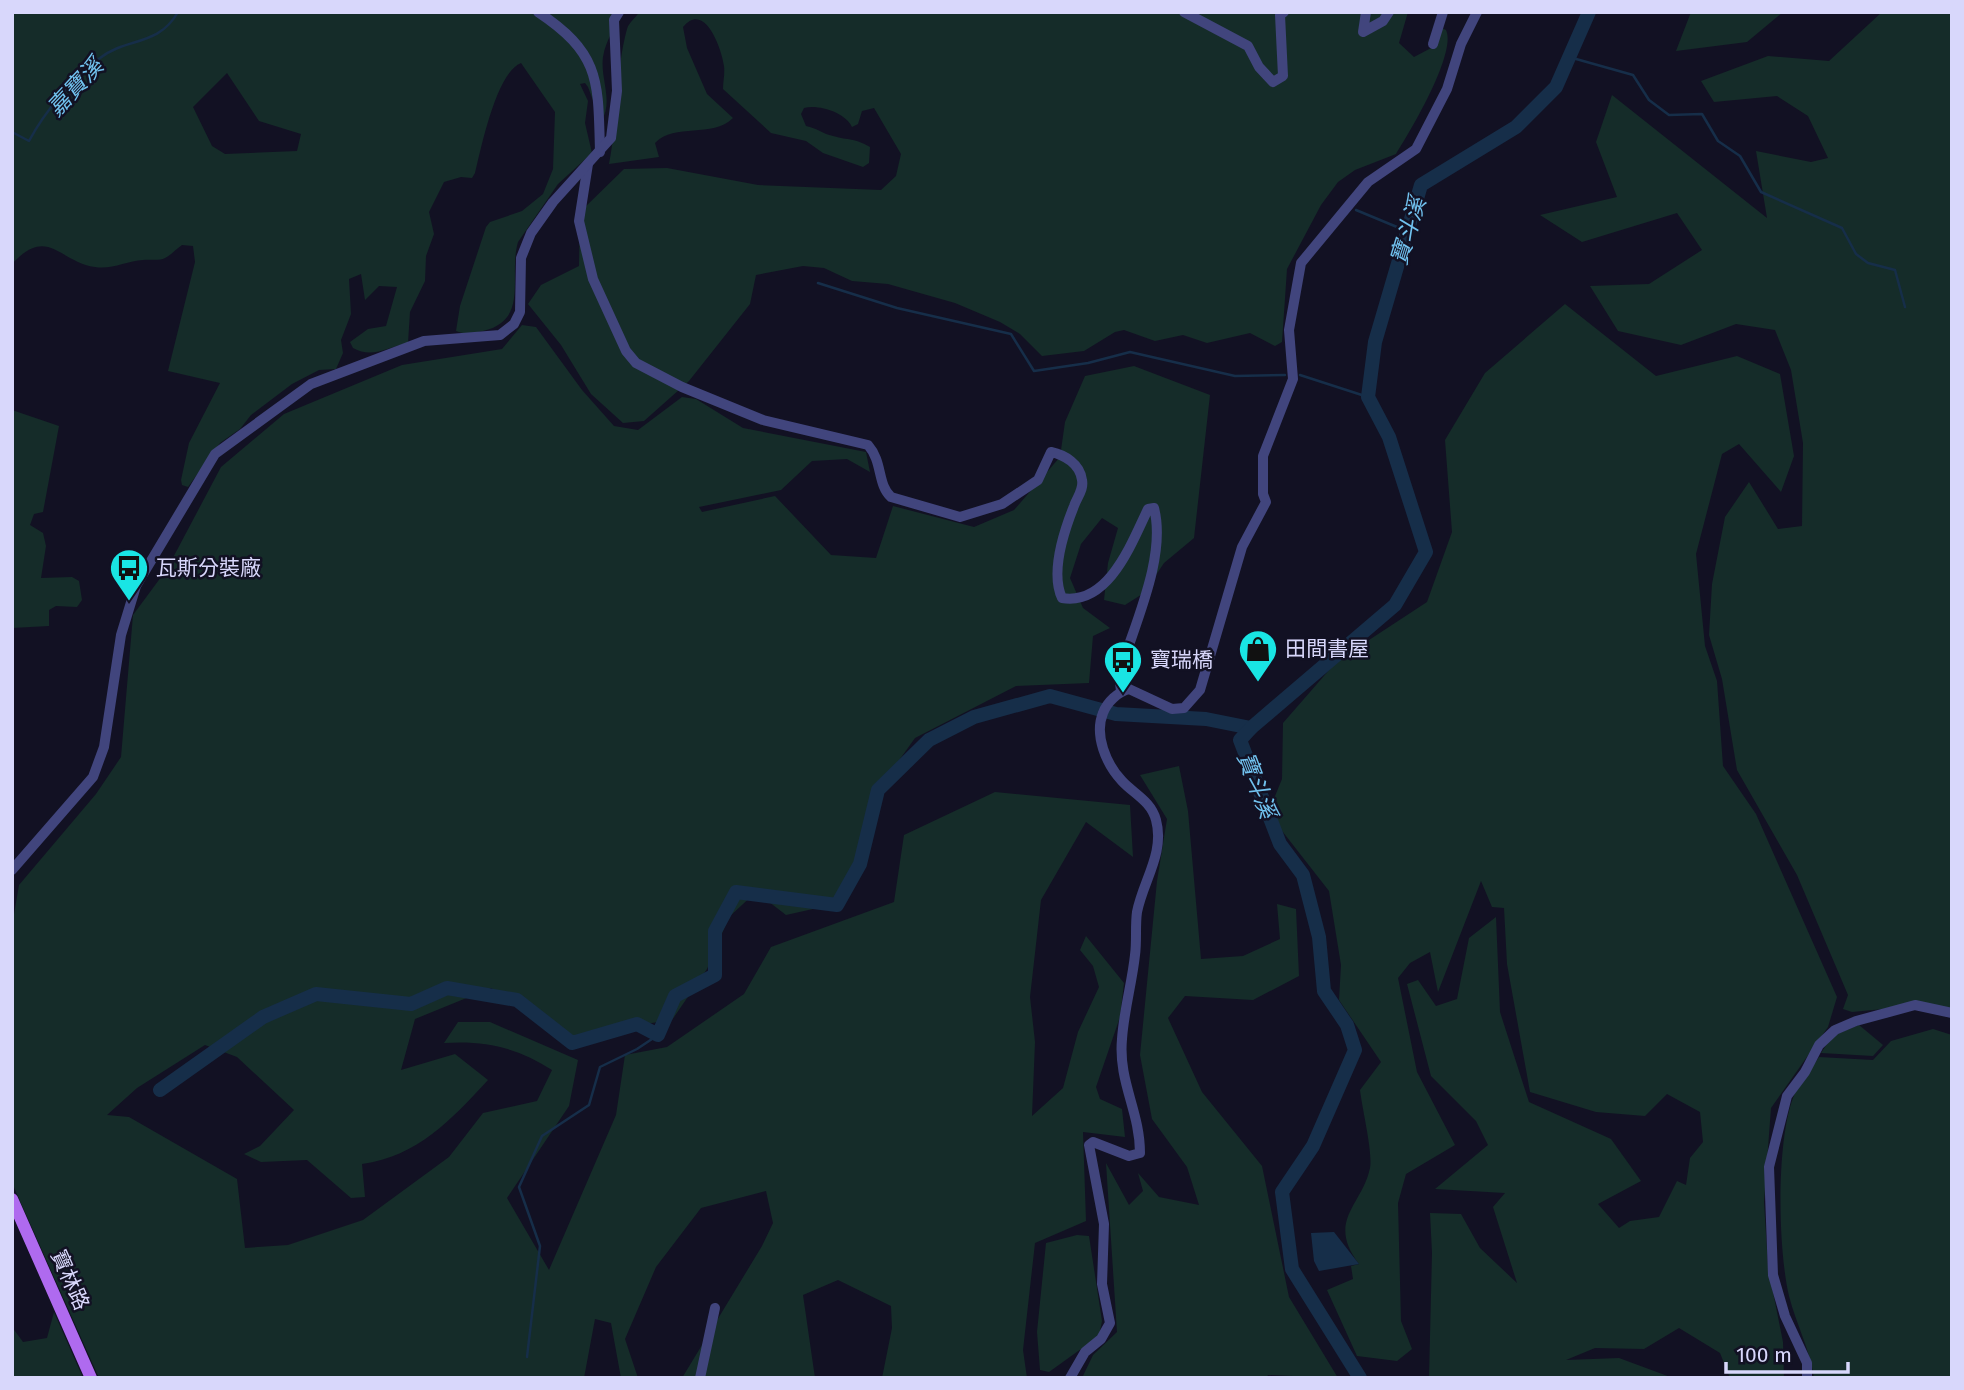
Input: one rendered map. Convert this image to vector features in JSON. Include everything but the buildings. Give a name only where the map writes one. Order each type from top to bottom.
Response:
[{"type":"main road","name":"寶林路","points":[[12,1199],[91,1378]]},
{"type":"street","points":[[538,12],[567,32],[591,65],[598,101],[600,152]]},
{"type":"street","points":[[12,870],[93,777],[104,747],[121,635],[136,586],[215,454],[300,391],[318,381],[424,341],[500,335],[514,324],[520,312],[521,258],[527,239],[553,202],[611,138],[617,91],[614,20],[619,12]]},
{"type":"street","points":[[1184,12],[1248,46],[1259,67],[1273,82],[1283,76],[1280,15],[1284,12]]},
{"type":"street","points":[[1366,12],[1363,32],[1383,21],[1389,12]]},
{"type":"street","points":[[1433,44],[1443,12]]},
{"type":"street","points":[[1070,1378],[1085,1352],[1101,1339],[1110,1323],[1102,1284],[1104,1224],[1090,1145],[1093,1142],[1129,1156],[1137,1156],[1140,1153],[1138,1125],[1120,1067],[1135,955],[1137,912],[1157,853],[1159,834],[1156,817],[1144,799],[1121,781],[1109,762],[1099,726],[1104,710],[1121,691],[1129,689],[1172,709],[1184,708],[1200,690],[1242,547],[1266,502],[1262,485],[1263,456],[1293,379],[1289,330],[1301,262],[1368,183],[1416,149],[1447,89],[1461,44],[1477,12]]},
{"type":"street","points":[[588,164],[579,222],[593,279],[626,351],[651,373],[763,421],[868,445],[877,455],[883,490],[891,497],[960,517],[1002,504],[1038,480],[1051,452],[1060,454],[1077,468],[1082,479],[1082,490],[1060,550],[1058,577],[1062,598],[1075,600],[1109,581],[1148,509],[1154,508],[1157,518],[1151,577],[1119,675],[1121,691]]},
{"type":"street","points":[[1807,1378],[1807,1363],[1785,1316],[1773,1275],[1769,1167],[1787,1096],[1805,1072],[1819,1045],[1835,1030],[1856,1021],[1914,1005],[1952,1013]]},
{"type":"street","points":[[700,1378],[715,1308]]},
{"type":"green space","points":[[12,12],[624,12],[604,51],[607,98],[601,122],[588,87],[585,83],[580,84],[588,101],[585,123],[592,153],[558,184],[518,242],[514,295],[507,317],[498,325],[483,331],[456,331],[460,306],[486,227],[490,222],[522,211],[543,194],[553,169],[555,112],[521,63],[504,81],[497,96],[472,178],[461,177],[444,182],[429,212],[434,234],[426,256],[425,281],[410,312],[408,343],[373,352],[353,348],[350,342],[368,329],[386,326],[397,287],[379,286],[365,300],[361,274],[349,279],[351,314],[341,340],[343,353],[336,369],[319,370],[292,384],[251,415],[240,429],[220,443],[188,487],[182,485],[181,480],[189,443],[220,383],[168,371],[195,262],[193,246],[182,245],[163,259],[101,268],[83,264],[45,246],[35,247],[24,253],[12,264]],"holes":[[[227,73],[259,121],[301,134],[297,151],[225,154],[212,146],[193,107]]]},
{"type":"green space","points":[[639,12],[1408,12],[1399,43],[1414,57],[1433,47],[1440,27],[1446,30],[1448,41],[1439,74],[1396,154],[1355,170],[1338,182],[1321,205],[1287,269],[1282,342],[1275,346],[1250,333],[1207,343],[1183,335],[1155,341],[1124,330],[1115,332],[1084,351],[1042,356],[1020,334],[1000,322],[955,303],[888,284],[852,281],[824,268],[803,266],[756,275],[750,304],[689,381],[644,421],[623,423],[591,394],[561,345],[528,304],[541,285],[579,266],[580,212],[624,169],[667,168],[758,185],[881,190],[896,176],[901,154],[874,108],[862,111],[858,124],[852,127],[838,114],[824,109],[804,108],[801,114],[806,126],[870,147],[869,163],[863,167],[823,153],[806,141],[771,133],[723,89],[724,69],[720,49],[711,30],[698,19],[691,20],[683,27],[687,48],[707,94],[733,118],[715,128],[683,131],[663,137],[655,143],[659,157],[609,164],[623,46],[628,27]]},
{"type":"green space","points":[[1691,12],[1783,12],[1747,42],[1676,51]]},
{"type":"green space","points":[[1882,12],[1952,12],[1952,1013],[1915,1006],[1852,1012],[1843,1009],[1848,995],[1797,875],[1737,770],[1722,679],[1709,635],[1712,584],[1725,517],[1749,482],[1778,529],[1802,526],[1803,443],[1791,370],[1775,330],[1736,324],[1681,345],[1618,331],[1590,286],[1649,284],[1702,250],[1677,213],[1582,242],[1540,215],[1617,197],[1596,142],[1612,95],[1767,218],[1756,151],[1811,162],[1828,158],[1808,116],[1777,96],[1714,102],[1701,81],[1768,56],[1829,61]]},
{"type":"green space","points":[[1565,304],[1656,376],[1737,356],[1780,374],[1794,456],[1781,492],[1739,444],[1722,454],[1696,554],[1705,646],[1717,681],[1723,766],[1756,814],[1837,997],[1828,1027],[1771,1108],[1764,1202],[1768,1267],[1783,1342],[1784,1378],[1730,1378],[1720,1353],[1679,1328],[1644,1349],[1595,1348],[1566,1360],[1619,1358],[1673,1378],[1429,1378],[1432,1253],[1430,1213],[1461,1214],[1480,1248],[1517,1283],[1493,1207],[1505,1193],[1435,1189],[1488,1145],[1476,1121],[1431,1076],[1407,984],[1418,980],[1436,1006],[1457,999],[1469,938],[1496,917],[1500,1012],[1529,1102],[1611,1139],[1641,1181],[1598,1204],[1619,1228],[1630,1221],[1659,1217],[1677,1181],[1686,1185],[1690,1158],[1703,1142],[1700,1112],[1667,1094],[1645,1116],[1596,1112],[1530,1092],[1507,964],[1504,908],[1492,907],[1481,881],[1438,992],[1430,952],[1410,963],[1398,978],[1417,1072],[1455,1145],[1406,1174],[1398,1203],[1401,1321],[1412,1349],[1397,1361],[1357,1356],[1327,1290],[1353,1279],[1351,1266],[1359,1264],[1350,1249],[1346,1224],[1366,1181],[1371,1161],[1360,1090],[1381,1062],[1339,1000],[1341,965],[1329,891],[1268,813],[1282,779],[1283,723],[1337,661],[1427,602],[1452,532],[1445,440],[1485,373]]},
{"type":"green space","points":[[522,325],[536,327],[582,390],[614,426],[638,430],[682,397],[696,399],[743,428],[866,452],[870,472],[847,459],[812,461],[781,490],[699,507],[702,512],[775,496],[831,555],[876,558],[893,506],[974,527],[1014,510],[1060,457],[1065,422],[1085,376],[1134,366],[1210,395],[1194,538],[1164,563],[1144,593],[1125,605],[1104,600],[1108,563],[1118,528],[1102,518],[1081,544],[1070,578],[1083,608],[1110,628],[1093,636],[1089,683],[1016,686],[915,738],[880,787],[863,845],[840,903],[786,915],[756,892],[729,917],[707,969],[672,1020],[638,1025],[586,1043],[491,988],[415,1019],[401,1070],[455,1054],[488,1080],[447,1122],[417,1144],[382,1160],[362,1164],[365,1197],[351,1198],[307,1160],[261,1162],[244,1154],[260,1146],[294,1110],[237,1057],[205,1045],[137,1088],[107,1115],[129,1117],[237,1179],[245,1248],[288,1245],[363,1220],[449,1157],[483,1113],[537,1101],[552,1070],[527,1056],[501,1047],[444,1043],[458,1022],[490,1022],[578,1060],[569,1106],[507,1198],[549,1270],[616,1115],[625,1055],[667,1047],[744,994],[771,947],[894,902],[904,835],[995,792],[1130,805],[1133,857],[1086,822],[1041,900],[1030,997],[1035,1042],[1032,1116],[1063,1088],[1078,1032],[1099,987],[1093,966],[1080,950],[1086,936],[1124,983],[1120,1017],[1096,1087],[1100,1099],[1122,1109],[1125,1137],[1083,1132],[1086,1221],[1035,1243],[1023,1350],[1027,1378],[882,1378],[892,1328],[891,1306],[838,1280],[803,1295],[815,1378],[682,1378],[762,1246],[773,1223],[766,1191],[701,1208],[656,1267],[625,1339],[638,1378],[621,1378],[611,1323],[595,1319],[584,1378],[99,1378],[12,1183],[12,926],[19,885],[96,794],[121,757],[133,615],[167,569],[221,467],[284,414],[402,365],[502,349]]},
{"type":"green space","points":[[12,410],[59,426],[43,512],[34,514],[30,525],[43,533],[46,546],[41,578],[72,577],[79,581],[82,600],[77,607],[56,606],[49,610],[49,626],[12,628]]},
{"type":"green space","points":[[1179,766],[1188,811],[1201,959],[1243,956],[1280,939],[1277,904],[1296,909],[1299,976],[1253,1000],[1185,996],[1168,1018],[1202,1092],[1262,1166],[1289,1297],[1338,1378],[1268,1375],[1266,1378],[1082,1378],[1093,1355],[1117,1332],[1106,1163],[1129,1205],[1143,1191],[1138,1173],[1159,1197],[1199,1205],[1187,1167],[1152,1119],[1140,1055],[1157,881],[1167,819],[1140,775]]},
{"type":"green space","points":[[1859,1025],[1883,1045],[1873,1056],[1821,1053],[1832,1036]]},
{"type":"green space","points":[[1933,1029],[1952,1035],[1952,1378],[1814,1378],[1789,1296],[1783,1252],[1781,1168],[1787,1118],[1793,1098],[1819,1057],[1873,1060],[1891,1041]]},
{"type":"green space","points":[[1077,1235],[1089,1236],[1102,1321],[1099,1336],[1049,1372],[1040,1370],[1037,1332],[1046,1243]]},
{"type":"green space","points":[[54,1312],[83,1378],[12,1378],[12,1327],[23,1342],[47,1338]]},
{"type":"water","points":[[1334,1232],[1359,1264],[1319,1271],[1314,1261],[1311,1233]]},
{"type":"waterway","name":"嘉寶溪","points":[[12,132],[29,141],[51,107],[90,66],[110,51],[161,31],[178,12]]},
{"type":"waterway","name":"寶斗溪","points":[[1360,1378],[1292,1269],[1282,1192],[1313,1146],[1355,1050],[1347,1025],[1324,991],[1319,937],[1303,875],[1280,844],[1240,740],[1395,605],[1426,552],[1389,437],[1368,397],[1375,342],[1421,185],[1516,127],[1556,87],[1589,12]]},
{"type":"waterway","points":[[1569,57],[1633,75],[1649,100],[1669,115],[1702,114],[1718,141],[1740,156],[1761,192],[1842,228],[1856,254],[1868,263],[1895,270],[1905,307]]},
{"type":"waterway","points":[[1356,210],[1409,232]]},
{"type":"waterway","points":[[818,283],[897,308],[1011,334],[1034,371],[1088,363],[1130,352],[1235,376],[1285,375]]},
{"type":"waterway","points":[[1300,375],[1368,397]]},
{"type":"waterway","points":[[160,1090],[263,1017],[316,994],[411,1004],[447,988],[517,1000],[572,1043],[637,1024],[658,1035],[675,996],[715,975],[715,931],[736,892],[837,905],[860,864],[878,790],[929,740],[974,717],[1050,696],[1116,714],[1206,719],[1251,728]]},
{"type":"waterway","points":[[527,1357],[540,1246],[519,1187],[542,1136],[589,1105],[600,1067],[637,1049],[658,1035]]},
{"type":"place","name":"瓦斯分裝廠","points":[[129,602]]},
{"type":"place","name":"田間書屋","points":[[1258,683]]},
{"type":"place","name":"寶瑞橋","points":[[1123,694]]}]
